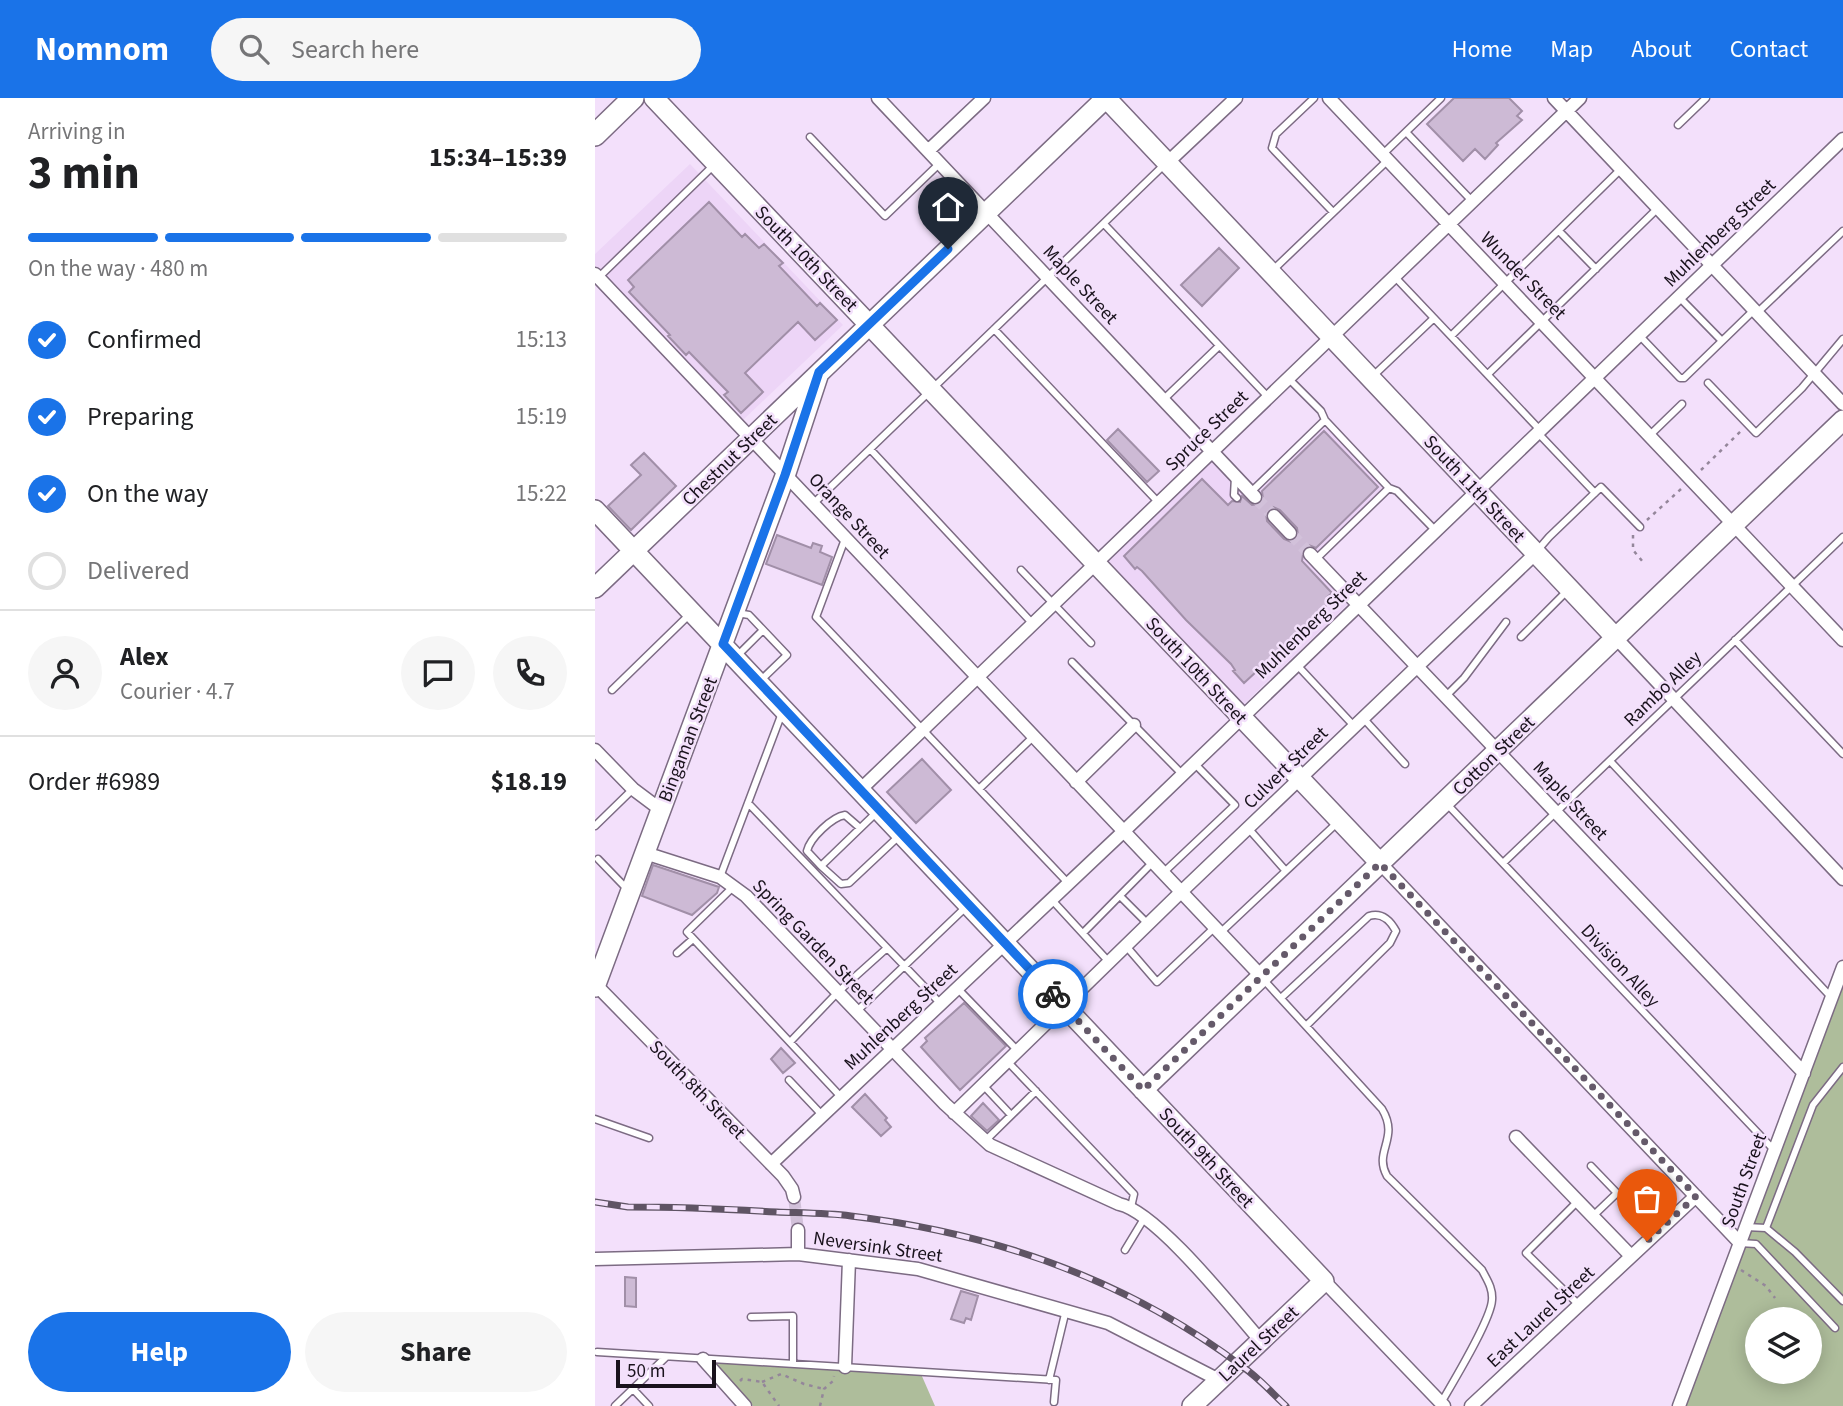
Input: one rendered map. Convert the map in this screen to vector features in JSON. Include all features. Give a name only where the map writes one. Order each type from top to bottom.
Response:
[{"type":"main road","points":[[595,135],[633,98]]},
{"type":"street","name":"South 10th Street","points":[[653,98],[870,323],[1740,1243]]},
{"type":"street","name":"Maple Street","points":[[878,98],[1253,495]]},
{"type":"street","points":[[928,151],[983,98]]},
{"type":"street","name":"South 11th Street","points":[[1106,98],[1843,879]]},
{"type":"street","name":"Chestnut Street","points":[[595,588],[1106,98]]},
{"type":"street","points":[[1167,163],[1236,98]]},
{"type":"street","name":"Wunder Street","points":[[1329,98],[1843,640]]},
{"type":"street","points":[[1554,98],[1843,404]]},
{"type":"street","name":"Spruce Street","points":[[860,790],[1580,98]]},
{"type":"street","name":"Muhlenberg Street","points":[[771,1164],[1069,884],[1639,335],[1840,148]]},
{"type":"street","name":"Orange Street","points":[[597,276],[1262,977]]},
{"type":"street","name":"Bingaman Street","points":[[595,986],[661,810],[729,650],[735,612],[819,372]]},
{"type":"street","name":"Cotton Street","points":[[1143,1090],[1843,420]]},
{"type":"street","name":"South 9th Street","points":[[595,510],[1443,1404]]},
{"type":"street","points":[[1274,516],[1290,533]]},
{"type":"street","name":"Culvert Street","points":[[954,1113],[1181,891],[1536,553]]},
{"type":"street","name":"Maple Street","points":[[1312,557],[1804,1073]]},
{"type":"street","points":[[1076,782],[1133,725]]},
{"type":"street","points":[[596,752],[633,789],[661,810]]},
{"type":"street","name":"Spring Garden Street","points":[[645,853],[720,877],[746,896],[954,1113],[990,1145],[1131,1207],[1145,1217],[1193,1264],[1261,1341]]},
{"type":"street","name":"South Street","points":[[1679,1406],[1843,967]]},
{"type":"street","name":"South 8th Street","points":[[595,986],[771,1164],[792,1188],[794,1197]]},
{"type":"street","points":[[1516,1137],[1631,1256]]},
{"type":"street","name":"East Laurel Street","points":[[1471,1406],[1696,1196]]},
{"type":"street","points":[[798,1230],[798,1254]]},
{"type":"street","name":"Neversink Street","points":[[595,1259],[798,1254],[935,1272],[1122,1328],[1219,1380]]},
{"type":"street","points":[[839,1367],[849,1260]]},
{"type":"street","name":"Laurel Street","points":[[1192,1406],[1324,1281]]},
{"type":"street","points":[[703,1359],[745,1406]]},
{"type":"lane","points":[[1314,98],[1276,134],[1272,148],[1333,212]]},
{"type":"lane","points":[[1678,125],[1706,98]]},
{"type":"lane","points":[[1270,272],[1333,212],[1436,100]]},
{"type":"lane","points":[[1406,132],[1472,201]]},
{"type":"lane","points":[[810,137],[885,216],[940,163]]},
{"type":"lane","points":[[597,276],[716,163]]},
{"type":"lane","points":[[813,505],[1167,163]]},
{"type":"lane","points":[[1451,336],[1622,169]]},
{"type":"lane","points":[[1488,374],[1658,208]]},
{"type":"lane","points":[[1105,225],[1268,397]]},
{"type":"lane","points":[[1559,231],[1596,269]]},
{"type":"lane","points":[[1639,335],[1680,378],[1684,378],[1843,231]]},
{"type":"lane","points":[[1395,277],[1595,492],[1601,487],[1640,527]]},
{"type":"lane","points":[[1679,297],[1722,341]]},
{"type":"lane","points":[[1371,378],[1434,318]]},
{"type":"lane","points":[[994,329],[1159,503]]},
{"type":"lane","points":[[1708,383],[1756,433],[1816,373],[1843,339]]},
{"type":"lane","points":[[1163,400],[1219,346]]},
{"type":"lane","points":[[1289,378],[1321,411],[1325,421],[1389,488],[1397,491],[1435,530]]},
{"type":"lane","points":[[1650,435],[1682,404]]},
{"type":"lane","points":[[1253,495],[1325,421]]},
{"type":"lane","points":[[870,449],[1033,624]]},
{"type":"lane","points":[[1235,475],[1234,495],[1237,498]]},
{"type":"lane","points":[[1312,557],[1389,488]]},
{"type":"lane","name":"Culvert Street","points":[[1536,553],[1595,492]]},
{"type":"lane","name":"Rambo Alley","points":[[1503,863],[1843,537]]},
{"type":"lane","points":[[845,539],[816,617],[1069,884]]},
{"type":"lane","points":[[1021,570],[1091,643]]},
{"type":"lane","points":[[1521,637],[1570,589]]},
{"type":"lane","points":[[612,690],[693,612]]},
{"type":"lane","points":[[735,612],[749,615],[786,655],[759,682]]},
{"type":"lane","points":[[1446,696],[1464,678],[1506,622]]},
{"type":"lane","points":[[729,650],[763,630]]},
{"type":"lane","points":[[1735,640],[1843,754]]},
{"type":"lane","points":[[1072,662],[1182,774]]},
{"type":"lane","points":[[1296,663],[1405,764]]},
{"type":"lane","points":[[720,877],[783,708]]},
{"type":"lane","points":[[979,789],[1033,737]]},
{"type":"lane","points":[[1610,761],[1832,998]]},
{"type":"lane","points":[[1163,873],[1235,805],[1194,763]]},
{"type":"lane","points":[[595,826],[633,789]]},
{"type":"lane","name":"Division Alley","points":[[1445,802],[1774,1150]]},
{"type":"lane","points":[[748,803],[941,1004]]},
{"type":"lane","points":[[821,866],[880,810]]},
{"type":"lane","points":[[860,828],[845,815],[838,816],[809,845],[807,851],[841,884],[849,883],[902,833]]},
{"type":"lane","points":[[1126,946],[1157,982],[1339,820]]},
{"type":"lane","points":[[1248,828],[1285,870]]},
{"type":"lane","points":[[598,859],[630,892]]},
{"type":"lane","points":[[1083,933],[1153,862]]},
{"type":"lane","points":[[733,887],[687,932],[842,1098]]},
{"type":"lane","points":[[1120,896],[1148,924]]},
{"type":"lane","points":[[1052,900],[1109,962]]},
{"type":"lane","points":[[856,1012],[969,905]]},
{"type":"lane","points":[[1281,998],[1369,916],[1376,913],[1392,924],[1396,931],[1390,943],[1306,1026]]},
{"type":"lane","points":[[677,953],[692,939]]},
{"type":"lane","points":[[790,1042],[838,992],[887,948]]},
{"type":"lane","points":[[1262,977],[1382,1109],[1390,1122],[1382,1167],[1482,1270],[1491,1286],[1493,1302],[1486,1320],[1443,1404]]},
{"type":"lane","points":[[958,989],[1018,1051]]},
{"type":"lane","points":[[1007,1061],[1134,1194],[1131,1207]]},
{"type":"lane","points":[[1766,1227],[1813,1105],[1843,1067]]},
{"type":"lane","points":[[789,1080],[823,1116]]},
{"type":"lane","points":[[983,1085],[1011,1115]]},
{"type":"lane","points":[[985,1140],[1035,1091]]},
{"type":"lane","points":[[595,1119],[649,1138]]},
{"type":"lane","points":[[1591,1166],[1617,1193],[1592,1217]]},
{"type":"lane","points":[[1577,1202],[1526,1253],[1579,1305]]},
{"type":"lane","points":[[1125,1250],[1145,1217]]},
{"type":"lane","points":[[1746,1227],[1766,1227],[1843,1301]]},
{"type":"lane","points":[[1740,1243],[1756,1244],[1835,1328]]},
{"type":"lane","points":[[1049,1380],[1066,1310]]},
{"type":"lane","points":[[751,1317],[793,1316],[793,1364]]},
{"type":"lane","points":[[597,1352],[1056,1380],[1054,1402]]},
{"type":"lane","points":[[615,1406],[666,1357]]},
{"type":"lane","points":[[633,1389],[649,1406]]},
{"type":"path","points":[[1643,562],[1633,550],[1631,536],[1748,425]]},
{"type":"path","points":[[1740,1270],[1766,1286],[1775,1298]]},
{"type":"path","points":[[820,1406],[824,1389],[833,1381],[839,1367]]},
{"type":"path","points":[[731,1391],[743,1379],[762,1382],[781,1374],[824,1389]]},
{"type":"path","points":[[762,1382],[779,1406]]},
{"type":"shaded area","points":[[690,164],[843,325],[743,420],[595,265],[595,254]]},
{"type":"shaded area","points":[[1325,425],[1386,488],[1309,561],[1349,603],[1243,705],[1101,559],[1209,454],[1251,497]]},
{"type":"green space","points":[[1843,967],[1843,1406],[1679,1406]]},
{"type":"green space","points":[[716,1362],[921,1374],[935,1406],[753,1406],[714,1365]]},
{"type":"building","points":[[1454,98],[1509,98],[1522,111],[1517,116],[1522,120],[1496,143],[1498,145],[1485,159],[1475,149],[1463,161],[1427,124]]},
{"type":"building","points":[[709,202],[742,237],[745,234],[759,248],[764,244],[783,263],[779,266],[817,306],[820,303],[837,320],[815,340],[798,322],[745,373],[763,392],[741,413],[724,395],[728,392],[689,352],[686,355],[629,292],[634,287],[628,280]]},
{"type":"building","points":[[1219,248],[1239,268],[1202,306],[1181,285]]},
{"type":"building","points":[[1118,429],[1159,471],[1147,482],[1107,440]]},
{"type":"building","points":[[1324,431],[1378,487],[1316,548],[1309,545],[1304,548],[1302,561],[1332,593],[1327,597],[1331,601],[1244,683],[1233,671],[1235,670],[1231,664],[1142,571],[1137,567],[1135,569],[1124,556],[1202,479],[1228,505],[1232,501],[1240,502],[1242,496],[1252,505],[1260,504],[1263,499],[1262,491]],"holes":[[[1273,507],[1280,510],[1297,528],[1298,535],[1291,542],[1284,539],[1267,521],[1266,513]]]},
{"type":"building","points":[[644,453],[676,486],[631,530],[608,506],[641,475],[631,465]]},
{"type":"building","points":[[777,535],[811,548],[813,543],[822,546],[820,552],[832,557],[822,585],[766,564]]},
{"type":"building","points":[[922,759],[951,790],[916,823],[887,792]]},
{"type":"building","points":[[653,865],[719,887],[717,893],[692,915],[642,896]]},
{"type":"building","points":[[964,1003],[1006,1046],[960,1090],[921,1047],[927,1041],[925,1038]]},
{"type":"building","points":[[781,1048],[795,1063],[783,1073],[771,1059]]},
{"type":"building","points":[[865,1094],[887,1118],[885,1120],[891,1127],[881,1136],[852,1107]]},
{"type":"building","points":[[983,1103],[999,1120],[987,1131],[971,1116]]},
{"type":"building","points":[[625,1277],[636,1278],[636,1307],[625,1306]]},
{"type":"building","points":[[961,1291],[978,1296],[971,1320],[966,1318],[964,1323],[951,1319]]},
{"type":"tunnel","points":[[1255,497],[1274,516]]},
{"type":"tunnel","points":[[1290,533],[1310,554]]},
{"type":"tunnel","points":[[794,1197],[798,1230]]},
{"type":"railway","points":[[595,1202],[628,1207],[851,1216],[904,1224],[1007,1248],[1106,1285],[1153,1309],[1199,1336],[1243,1367],[1286,1406]]},
{"type":"way so far","points":[[1053,994],[1143,1090],[1380,863],[1696,1196],[1647,1241]]},
{"type":"route","points":[[948,249],[819,372],[785,475],[723,644],[1053,994]]}]
